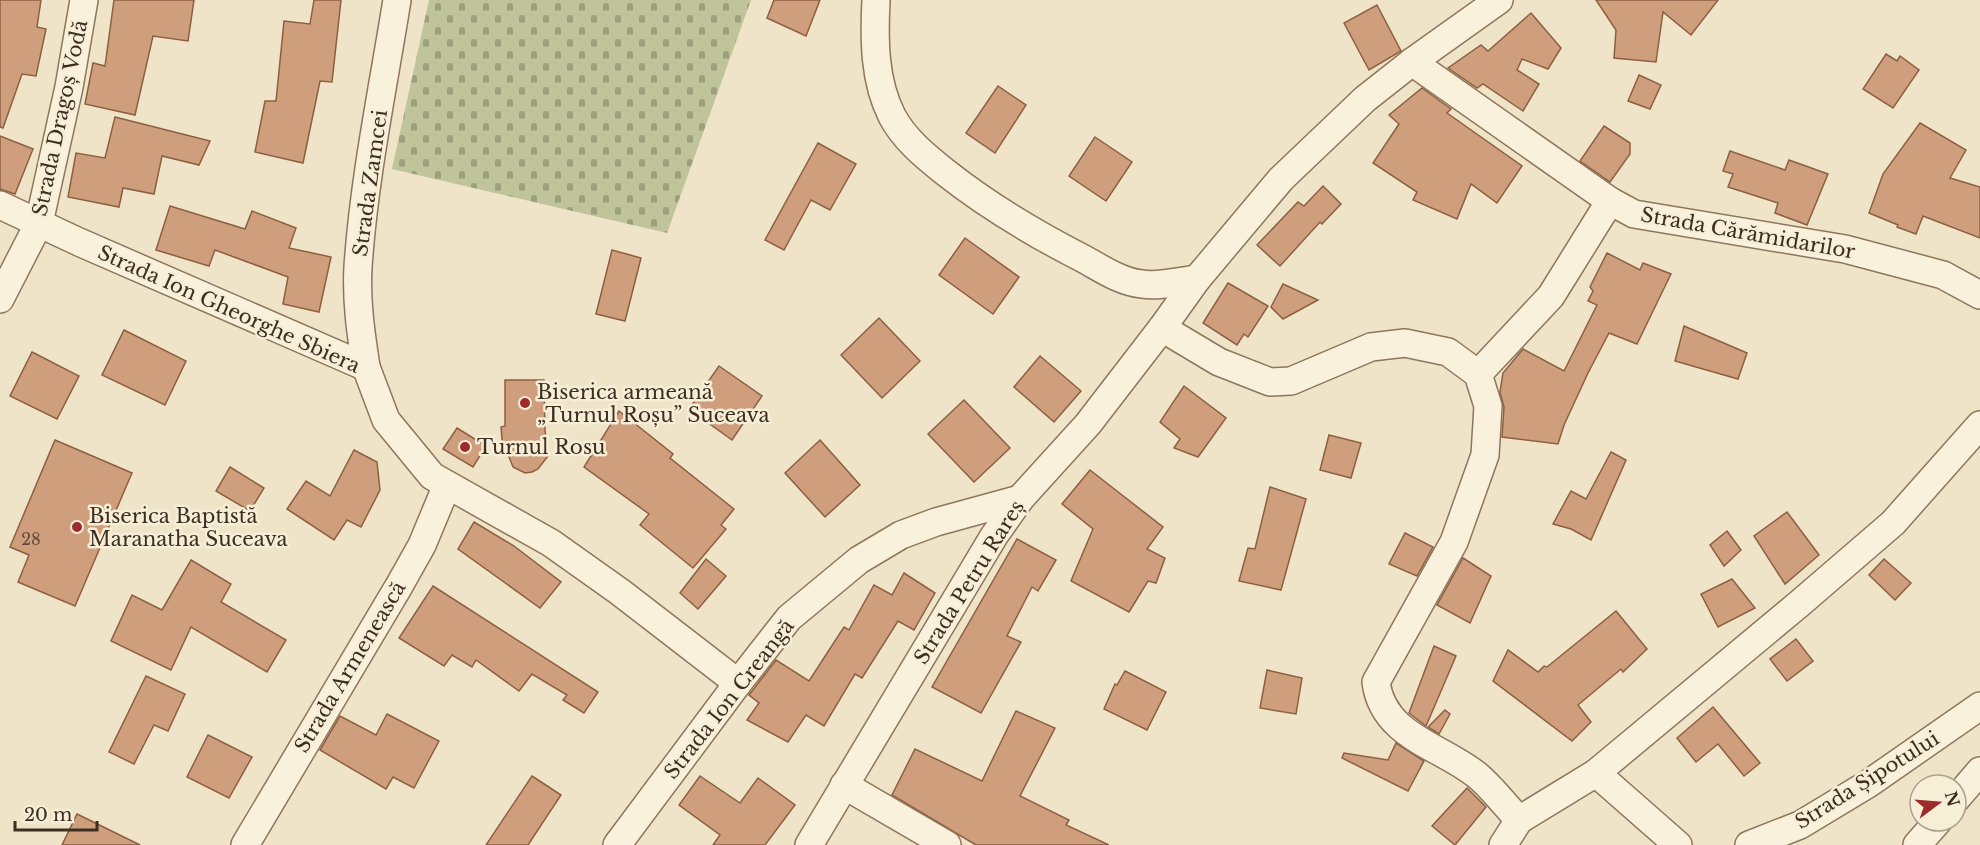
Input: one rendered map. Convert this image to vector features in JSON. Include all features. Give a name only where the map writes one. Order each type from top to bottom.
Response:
[{"type":"street","name":"Strada Dragoș Vodă","points":[[0,299],[39,223],[69,87],[84,0]]},
{"type":"street","name":"Strada Zamcei","points":[[366,367],[359,327],[358,268],[371,160],[397,0]]},
{"type":"street","points":[[876,0],[876,51],[879,80],[892,116],[910,142],[967,189],[997,210],[1050,242],[1123,280],[1144,285],[1197,279]]},
{"type":"street","name":"Strada Petru Rareș","points":[[808,845],[994,536],[1020,499],[1088,424],[1197,279],[1281,179],[1365,99],[1475,8],[1498,0]]},
{"type":"street","name":"Strada Cărămidarilor","points":[[1412,62],[1610,201],[1634,214],[1845,249],[1944,275],[1980,295]]},
{"type":"street","points":[[1478,374],[1551,296],[1610,201]]},
{"type":"street","name":"Strada Ion Gheorghe Sbiera","points":[[0,206],[366,367],[386,420],[432,476],[551,543],[620,592],[738,683]]},
{"type":"street","points":[[1162,328],[1220,363],[1270,382],[1291,381],[1371,347],[1405,343],[1448,352],[1478,374],[1488,406],[1485,455],[1454,542],[1376,682],[1382,707],[1400,727],[1478,776],[1519,820]]},
{"type":"street","points":[[1503,845],[1519,820],[1596,773],[1893,523],[1980,425]]},
{"type":"street","name":"Strada Armenească","points":[[245,845],[399,586],[422,545],[447,485]]},
{"type":"street","name":"Strada Ion Creangă","points":[[617,845],[789,618],[860,560],[900,535],[936,522],[1020,499]]},
{"type":"street","name":"Strada Șipotului","points":[[1749,845],[1800,825],[1868,784],[1980,706]]},
{"type":"street","points":[[1968,785],[1980,771]]},
{"type":"street","points":[[1596,773],[1678,845]]},
{"type":"street","points":[[844,785],[946,845]]},
{"type":"street","points":[[1917,845],[1928,833]]},
{"type":"green space","points":[[429,0],[751,0],[667,233],[392,169]]},
{"type":"building","points":[[0,0],[41,0],[37,27],[46,29],[36,76],[22,74],[3,128],[0,127]]},
{"type":"building","points":[[114,0],[194,0],[188,41],[153,36],[135,115],[85,104],[93,63],[105,66]]},
{"type":"building","points":[[314,0],[341,0],[332,82],[320,81],[303,163],[255,152],[265,101],[276,101],[284,21],[310,24]]},
{"type":"building","points":[[774,0],[820,0],[806,36],[767,18]]},
{"type":"building","points":[[1596,0],[1718,0],[1691,35],[1663,12],[1656,62],[1614,58],[1616,30]]},
{"type":"building","points":[[1377,5],[1401,51],[1369,70],[1344,23]]},
{"type":"building","points":[[1531,13],[1561,48],[1548,69],[1522,59],[1517,70],[1539,84],[1523,111],[1483,84],[1477,88],[1448,68],[1481,45],[1488,51]]},
{"type":"building","points":[[1886,54],[1897,61],[1900,56],[1919,70],[1893,108],[1863,89]]},
{"type":"building","points":[[1639,75],[1661,85],[1650,109],[1628,101]]},
{"type":"building","points":[[998,86],[1026,105],[995,153],[966,133]]},
{"type":"building","points":[[1422,88],[1451,109],[1447,113],[1522,166],[1497,203],[1471,184],[1457,219],[1413,200],[1417,192],[1373,163],[1399,124],[1389,115]]},
{"type":"building","points":[[115,117],[210,141],[199,165],[162,156],[154,194],[123,188],[119,207],[68,197],[76,153],[105,158]]},
{"type":"building","points":[[1920,123],[1966,150],[1950,178],[1980,187],[1980,238],[1923,216],[1916,234],[1869,213],[1883,174]]},
{"type":"building","points":[[1604,126],[1630,143],[1630,154],[1610,182],[1580,161]]},
{"type":"building","points":[[0,136],[33,149],[15,194],[0,189]]},
{"type":"building","points":[[1095,137],[1132,162],[1106,201],[1069,176]]},
{"type":"building","points":[[818,143],[856,164],[830,210],[811,200],[784,250],[765,240]]},
{"type":"building","points":[[1730,151],[1785,170],[1789,160],[1828,174],[1807,225],[1775,213],[1778,203],[1728,187],[1733,174],[1723,171]]},
{"type":"building","points":[[1323,186],[1341,204],[1322,224],[1320,222],[1280,266],[1257,245],[1298,202],[1304,206]]},
{"type":"building","points":[[170,206],[245,229],[252,211],[296,228],[289,248],[331,257],[319,312],[283,304],[288,277],[215,250],[209,266],[156,250]]},
{"type":"building","points":[[965,238],[1019,277],[993,314],[939,275]]},
{"type":"building","points":[[612,250],[641,258],[625,321],[596,314]]},
{"type":"building","points":[[1607,253],[1640,270],[1643,263],[1671,274],[1637,344],[1609,333],[1564,425],[1558,444],[1502,437],[1504,407],[1500,392],[1503,373],[1523,349],[1564,371],[1597,305],[1588,301],[1593,291],[1590,287]]},
{"type":"building","points":[[1228,283],[1268,306],[1248,337],[1244,334],[1237,345],[1203,323]]},
{"type":"building","points":[[1283,284],[1318,300],[1283,319],[1271,307]]},
{"type":"building","points":[[879,318],[920,361],[882,398],[841,355]]},
{"type":"building","points":[[1684,326],[1747,353],[1738,379],[1675,361]]},
{"type":"building","points":[[124,330],[186,361],[165,405],[102,375]]},
{"type":"building","points":[[32,352],[79,376],[57,419],[10,396]]},
{"type":"building","points":[[1040,356],[1081,391],[1054,422],[1014,387]]},
{"type":"building","points":[[719,366],[762,396],[732,440],[689,409]]},
{"type":"building","name":"Biserica armeană „Turnul Roșu” Suceava","points":[[505,380],[544,380],[548,456],[538,469],[532,472],[525,473],[513,467],[502,439],[501,427],[505,426]]},
{"type":"building","points":[[1184,386],[1226,418],[1198,457],[1174,448],[1180,439],[1160,422]]},
{"type":"building","points":[[964,400],[1010,448],[974,482],[928,434]]},
{"type":"building","points":[[619,411],[673,454],[670,458],[734,509],[721,525],[726,529],[693,568],[640,525],[649,514],[584,467]]},
{"type":"building","name":"Turnul Rosu","points":[[457,428],[486,446],[473,467],[443,449]]},
{"type":"building","points":[[1329,435],[1361,443],[1351,478],[1320,470]]},
{"type":"building","name":"Biserica Baptistă Maranatha Suceava","points":[[55,440],[132,473],[75,606],[18,582],[29,555],[10,547]]},
{"type":"building","points":[[820,440],[860,485],[825,517],[785,473]]},
{"type":"building","points":[[354,450],[377,462],[380,490],[361,527],[347,520],[334,540],[287,509],[306,481],[330,496]]},
{"type":"building","points":[[1611,452],[1626,460],[1591,540],[1571,529],[1553,524],[1571,491],[1586,499]]},
{"type":"building","points":[[230,467],[264,488],[250,511],[216,491]]},
{"type":"building","points":[[1090,470],[1163,527],[1147,549],[1165,558],[1156,583],[1148,581],[1129,612],[1071,581],[1093,529],[1062,504]]},
{"type":"building","points":[[1270,487],[1306,499],[1281,590],[1239,581],[1248,548],[1255,549]]},
{"type":"building","points":[[1787,512],[1819,555],[1785,584],[1754,536]]},
{"type":"building","points":[[474,522],[514,546],[561,582],[540,608],[458,549]]},
{"type":"building","points":[[1727,531],[1741,550],[1724,566],[1710,545]]},
{"type":"building","points":[[1405,533],[1433,547],[1417,576],[1389,564]]},
{"type":"building","points":[[1017,539],[1056,560],[1038,591],[1032,587],[1007,636],[1021,642],[981,713],[932,687]]},
{"type":"building","points":[[1463,558],[1491,576],[1470,623],[1437,605]]},
{"type":"building","points":[[706,559],[726,576],[698,609],[680,593]]},
{"type":"building","points":[[1884,559],[1911,583],[1895,600],[1869,575]]},
{"type":"building","points":[[191,560],[231,584],[221,602],[286,640],[267,672],[191,627],[171,670],[111,641],[132,595],[162,610]]},
{"type":"building","points":[[904,573],[935,593],[914,630],[898,621],[862,678],[855,674],[824,726],[806,715],[788,742],[747,720],[759,703],[749,695],[776,660],[809,681],[844,627],[849,630],[874,585],[892,595]]},
{"type":"building","points":[[1732,579],[1755,608],[1718,627],[1701,594]]},
{"type":"building","points":[[433,586],[598,692],[584,713],[563,700],[567,695],[532,674],[519,691],[476,660],[472,667],[452,655],[444,666],[399,638]]},
{"type":"building","points":[[1616,611],[1647,649],[1623,672],[1621,669],[1578,705],[1591,722],[1572,741],[1493,681],[1508,650],[1538,672]]},
{"type":"building","points":[[1796,639],[1813,661],[1787,681],[1770,659]]},
{"type":"building","points":[[1434,646],[1456,656],[1426,726],[1409,713]]},
{"type":"building","points":[[1267,670],[1302,678],[1296,714],[1260,708]]},
{"type":"building","points":[[1125,671],[1166,692],[1147,730],[1104,709],[1115,684],[1117,685]]},
{"type":"building","points":[[146,676],[185,694],[168,731],[154,725],[134,764],[109,752]]},
{"type":"building","points":[[1713,707],[1760,763],[1744,776],[1718,744],[1696,762],[1677,738]]},
{"type":"building","points":[[1445,710],[1450,714],[1439,734],[1428,727]]},
{"type":"building","points":[[1016,711],[1055,728],[1020,796],[1069,820],[1066,825],[1109,845],[976,845],[892,795],[915,749],[982,781]]},
{"type":"building","points":[[387,714],[439,741],[414,788],[393,777],[386,789],[320,750],[340,716],[376,735]]},
{"type":"building","points":[[208,735],[252,757],[229,798],[187,777]]},
{"type":"building","points":[[1396,743],[1424,761],[1408,791],[1342,758],[1344,753],[1388,760]]},
{"type":"building","points":[[532,776],[561,795],[528,845],[486,845]]},
{"type":"building","points":[[700,776],[740,803],[758,778],[795,805],[765,845],[713,845],[720,835],[679,805]]},
{"type":"building","points":[[1467,788],[1486,807],[1455,845],[1432,826]]},
{"type":"building","points":[[77,814],[140,845],[62,845]]},
{"type":"place","name":"Biserica armeană „Turnul Roșu” Suceava","points":[[525,403]]},
{"type":"place","name":"Turnul Rosu","points":[[465,447]]},
{"type":"place","name":"Biserica Baptistă Maranatha Suceava","points":[[77,527]]}]
